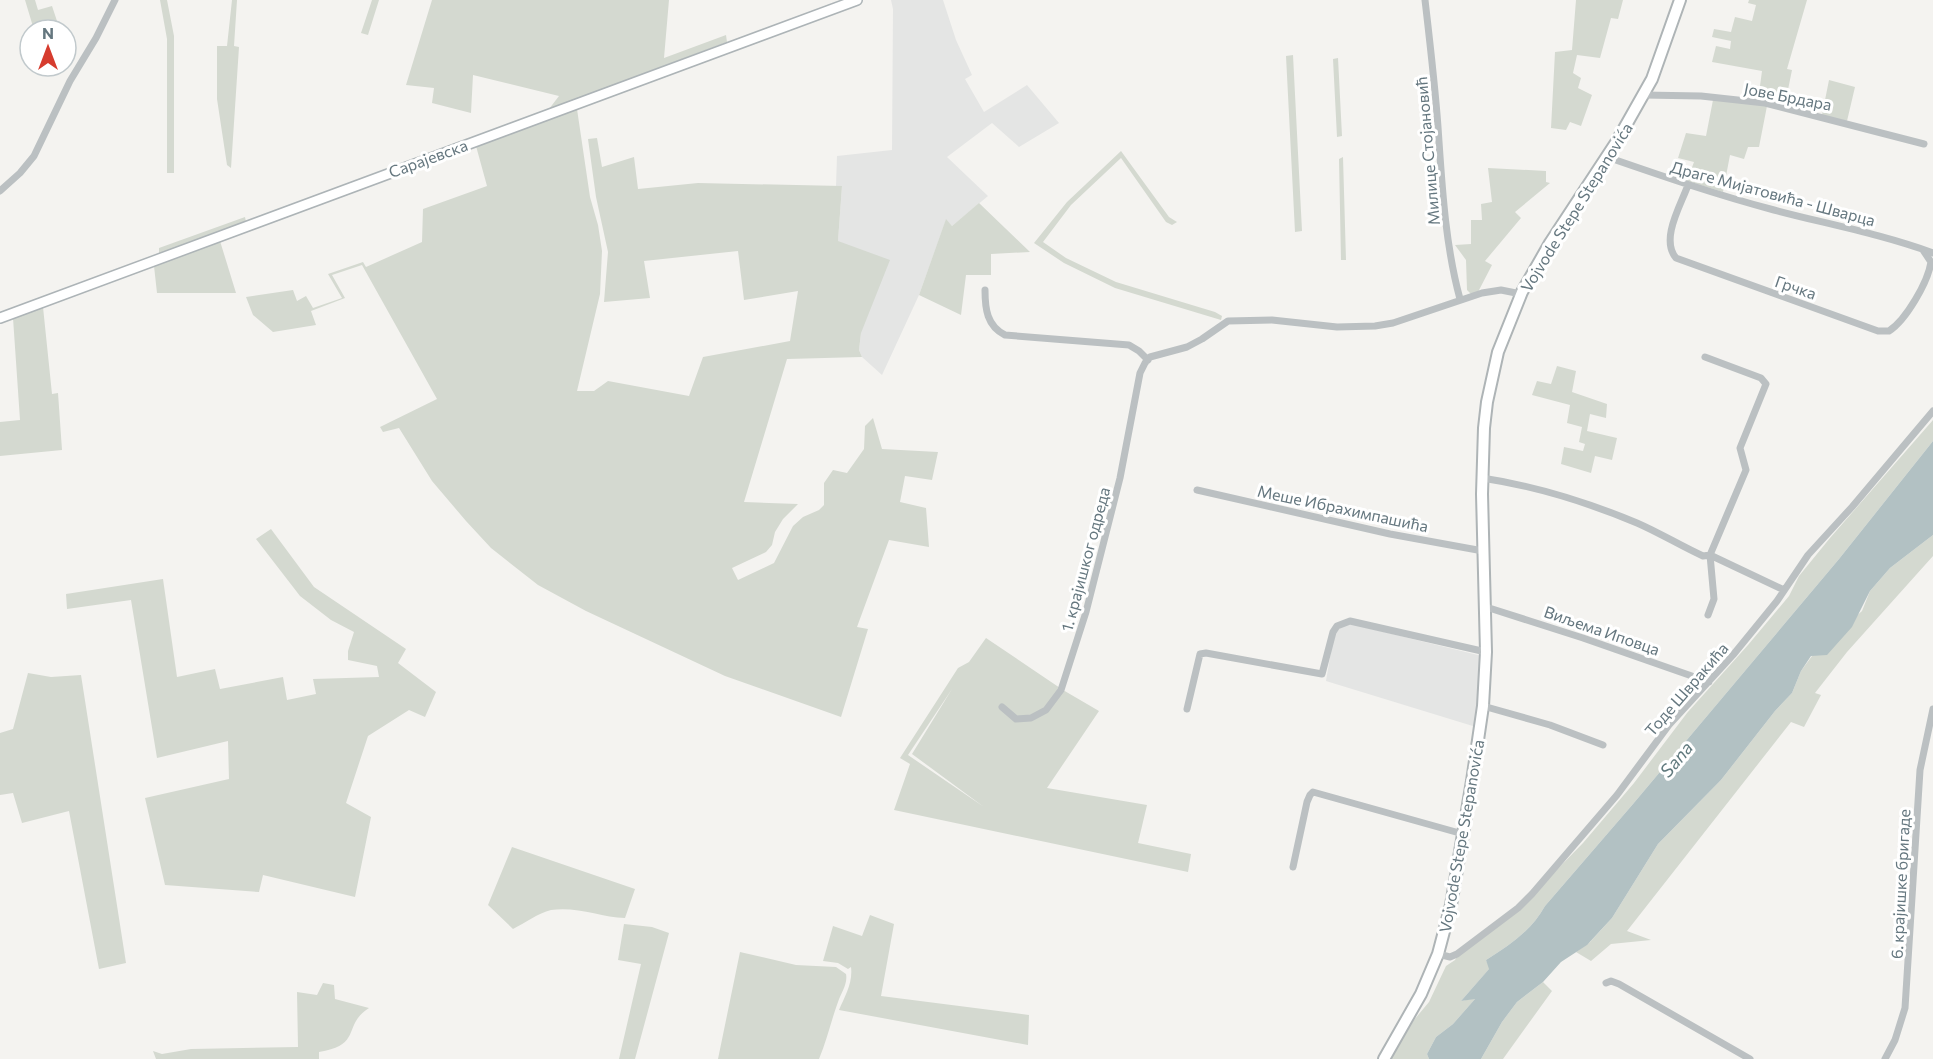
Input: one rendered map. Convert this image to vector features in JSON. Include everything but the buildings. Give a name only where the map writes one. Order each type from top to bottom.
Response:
[{"type":"main road","name":"Сарајевска","points":[[0,318],[857,0]]},
{"type":"main road","name":"Vojvode Stepe Stepanovića","points":[[1384,1059],[1421,994],[1438,954],[1451,905],[1463,834],[1483,706],[1486,652],[1482,478],[1484,428],[1492,374],[1498,352],[1521,294],[1550,243],[1607,157],[1652,79],[1680,0]]},
{"type":"street","points":[[0,191],[34,156],[70,81],[96,38],[115,0]]},
{"type":"street","name":"Милице Стојановић","points":[[1425,0],[1433,65],[1445,211],[1460,299]]},
{"type":"street","name":"Јове Брдара","points":[[1643,95],[1701,96],[1765,103],[1924,144]]},
{"type":"street","name":"Драге Мијатовића - Шварца","points":[[1607,157],[1688,185],[1774,210],[1862,230],[1933,253]]},
{"type":"street","name":"Грчка","points":[[1688,185],[1670,234],[1670,246],[1676,258],[1878,331],[1889,331],[1896,327],[1903,320],[1914,300],[1930,269],[1929,256],[1923,249]]},
{"type":"street","points":[[985,290],[988,318],[999,332],[1005,335],[1129,345],[1148,360],[1155,355],[1187,347],[1228,321],[1238,319],[1336,327],[1375,326],[1393,323],[1482,293],[1500,290],[1521,294]]},
{"type":"street","points":[[1705,357],[1761,378],[1766,384],[1740,448],[1746,470],[1710,555],[1714,599],[1708,615]]},
{"type":"street","name":"1. крајишког одреда","points":[[1002,707],[1016,719],[1031,718],[1046,710],[1060,690],[1086,612],[1120,478],[1140,373],[1148,360]]},
{"type":"street","name":"Тоде Швракића","points":[[1438,954],[1450,957],[1457,954],[1518,908],[1532,894],[1617,795],[1669,725],[1733,656],[1808,555],[1933,411]]},
{"type":"street","points":[[1482,478],[1525,486],[1601,508],[1703,556],[1710,555],[1784,590]]},
{"type":"street","name":"Меше Ибрахимпашића","points":[[1197,490],[1390,534],[1483,551]]},
{"type":"street","name":"Виљема Иповца","points":[[1486,607],[1537,622],[1709,682]]},
{"type":"street","points":[[1187,709],[1200,654],[1206,653],[1322,674],[1333,632],[1343,622],[1374,625],[1486,652]]},
{"type":"street","points":[[1483,706],[1550,725],[1603,745]]},
{"type":"street","name":"6. крајишке бригаде","points":[[1885,1059],[1895,1040],[1905,1008],[1920,770],[1933,709]]},
{"type":"street","points":[[1293,867],[1307,802],[1313,792],[1463,834]]},
{"type":"street","points":[[1606,983],[1611,981],[1619,984],[1750,1059]]},
{"type":"shaded area","points":[[25,0],[35,0],[38,10],[52,6],[56,18],[30,18]]},
{"type":"shaded area","points":[[160,0],[167,0],[174,36],[174,173],[167,173],[167,39]]},
{"type":"shaded area","points":[[232,0],[237,0],[234,46],[239,47],[231,168],[227,165],[217,99],[217,46],[227,46]]},
{"type":"shaded area","points":[[372,0],[379,0],[368,35],[361,33]]},
{"type":"shaded area","points":[[432,0],[669,0],[664,58],[726,35],[727,42],[549,109],[559,96],[473,75],[471,113],[432,103],[434,88],[406,85]]},
{"type":"shaded area","points":[[891,0],[943,0],[956,40],[972,75],[965,79],[984,112],[1027,85],[1059,123],[1019,147],[992,123],[947,157],[988,196],[952,226],[946,220],[919,295],[882,375],[862,357],[859,350],[861,333],[838,241],[842,186],[836,186],[837,156],[892,150],[893,9]]},
{"type":"shaded area","points":[[1576,0],[1623,0],[1618,19],[1611,18],[1600,58],[1577,55],[1573,73],[1581,78],[1578,88],[1592,95],[1581,126],[1570,122],[1566,130],[1551,128],[1555,52],[1572,50]]},
{"type":"shaded area","points":[[1749,0],[1807,0],[1787,69],[1792,70],[1784,109],[1767,106],[1759,147],[1748,147],[1744,159],[1730,155],[1723,192],[1687,181],[1694,162],[1678,158],[1686,133],[1706,136],[1713,100],[1758,101],[1762,71],[1712,62],[1716,46],[1730,49],[1731,41],[1712,37],[1714,29],[1731,32],[1735,17],[1752,21],[1756,5],[1748,3]]},
{"type":"shaded area","points":[[1293,55],[1302,231],[1295,232],[1286,56]]},
{"type":"shaded area","points":[[1338,58],[1342,136],[1337,137],[1333,59]]},
{"type":"shaded area","points":[[1829,80],[1855,87],[1847,121],[1822,115]]},
{"type":"shaded area","points":[[577,109],[590,197],[602,251],[600,294],[577,391],[594,391],[608,381],[689,396],[703,357],[790,341],[798,291],[744,300],[738,251],[644,261],[650,298],[604,302],[608,252],[596,197],[588,139],[597,138],[602,167],[634,157],[638,189],[698,183],[842,186],[838,241],[890,260],[861,333],[859,350],[862,357],[787,359],[744,502],[798,504],[783,519],[775,532],[772,545],[766,552],[732,568],[738,580],[774,563],[793,526],[803,517],[819,510],[824,505],[824,483],[833,470],[847,473],[864,449],[865,426],[873,418],[882,449],[938,452],[932,480],[905,476],[900,502],[926,508],[929,547],[889,540],[857,627],[868,629],[841,717],[725,676],[586,611],[538,585],[491,548],[432,481],[399,428],[383,432],[380,427],[437,399],[362,265],[332,275],[345,298],[311,311],[316,325],[273,332],[253,315],[246,297],[293,290],[297,301],[306,296],[313,308],[342,298],[328,274],[363,262],[366,267],[422,242],[423,209],[487,186],[476,146]]},
{"type":"shaded area","points":[[1121,151],[1169,217],[1177,222],[1172,225],[1166,222],[1121,158],[1071,205],[1043,242],[1066,258],[1116,282],[1215,312],[1222,316],[1221,320],[1115,288],[1064,263],[1034,243],[1067,202]]},
{"type":"shaded area","points":[[1343,157],[1346,260],[1341,260],[1339,159]]},
{"type":"shaded area","points":[[1488,168],[1546,171],[1546,182],[1550,183],[1515,212],[1521,218],[1485,261],[1492,265],[1477,294],[1471,294],[1467,290],[1466,260],[1455,245],[1471,244],[1471,220],[1482,220],[1481,204],[1492,202]]},
{"type":"shaded area","points":[[979,203],[1030,252],[991,254],[991,275],[966,275],[961,315],[919,295],[946,219],[952,226]]},
{"type":"shaded area","points":[[245,217],[246,222],[159,255],[159,248]]},
{"type":"shaded area","points":[[220,241],[236,293],[157,293],[154,266]]},
{"type":"shaded area","points":[[43,307],[52,394],[58,393],[62,450],[0,456],[0,422],[20,420],[13,318]]},
{"type":"shaded area","points":[[1557,366],[1576,371],[1572,392],[1607,404],[1606,418],[1590,414],[1587,431],[1617,438],[1612,460],[1595,456],[1591,473],[1561,464],[1564,447],[1583,451],[1585,444],[1579,442],[1582,427],[1567,423],[1570,405],[1532,395],[1537,381],[1551,384]]},
{"type":"shaded area","points":[[1933,420],[1933,441],[1839,559],[1527,930],[1486,960],[1490,968],[1461,1001],[1476,998],[1453,1024],[1436,1037],[1427,1054],[1429,1059],[1390,1059],[1414,1020],[1429,1002],[1446,966],[1536,891],[1583,843],[1634,783],[1687,713],[1789,596],[1799,576],[1830,538]]},
{"type":"shaded area","points":[[271,529],[314,587],[406,649],[398,663],[436,692],[425,717],[409,710],[368,736],[346,803],[371,817],[355,897],[263,875],[259,892],[165,885],[145,798],[229,779],[228,741],[157,758],[131,600],[67,609],[66,594],[163,579],[177,677],[215,669],[220,689],[283,677],[287,700],[316,694],[313,679],[379,677],[377,666],[348,660],[348,651],[354,632],[331,620],[300,596],[256,539]]},
{"type":"shaded area","points":[[1933,535],[1933,556],[1847,652],[1815,693],[1821,695],[1804,727],[1791,722],[1627,931],[1651,940],[1611,944],[1591,961],[1576,952],[1590,942],[1612,918],[1658,844],[1721,780],[1792,693],[1801,671],[1812,656],[1862,611],[1870,591],[1890,568]]},
{"type":"shaded area","points":[[1351,624],[1482,656],[1476,727],[1326,681],[1334,634],[1342,626]]},
{"type":"shaded area","points":[[986,638],[1063,690],[1099,711],[1047,788],[1147,805],[1138,843],[1191,854],[1188,872],[894,810],[910,764],[900,758],[958,668],[969,662]],"holes":[[[952,689],[912,754],[984,807],[908,755]]]},
{"type":"shaded area","points":[[28,673],[51,677],[81,675],[126,963],[99,969],[69,811],[22,823],[13,793],[0,795],[0,733],[13,729]]},
{"type":"shaded area","points":[[512,847],[635,889],[625,918],[560,909],[546,911],[513,929],[488,905]]},
{"type":"shaded area","points":[[870,915],[894,924],[881,996],[1029,1015],[1028,1045],[839,1010],[850,984],[851,967],[848,969],[838,963],[823,961],[833,926],[862,936]]},
{"type":"shaded area","points":[[624,924],[652,927],[669,933],[635,1059],[619,1059],[641,964],[618,960]]},
{"type":"shaded area","points":[[740,952],[796,965],[836,967],[846,974],[845,985],[819,1059],[718,1059]]},
{"type":"shaded area","points":[[1543,982],[1552,991],[1503,1059],[1481,1059],[1502,1022],[1517,1002]]},
{"type":"shaded area","points":[[323,983],[334,985],[335,999],[369,1008],[361,1014],[342,1045],[319,1052],[319,1059],[156,1059],[153,1051],[162,1054],[191,1049],[298,1047],[297,992],[317,995]]},
{"type":"water","name":"Sana","points":[[1933,441],[1933,535],[1890,568],[1870,591],[1852,627],[1827,655],[1811,656],[1801,671],[1792,693],[1721,780],[1658,844],[1612,918],[1587,945],[1561,962],[1543,982],[1517,1002],[1502,1022],[1481,1059],[1429,1059],[1427,1054],[1436,1037],[1453,1024],[1475,999],[1461,1001],[1489,969],[1486,960],[1527,930],[1839,559]]}]
